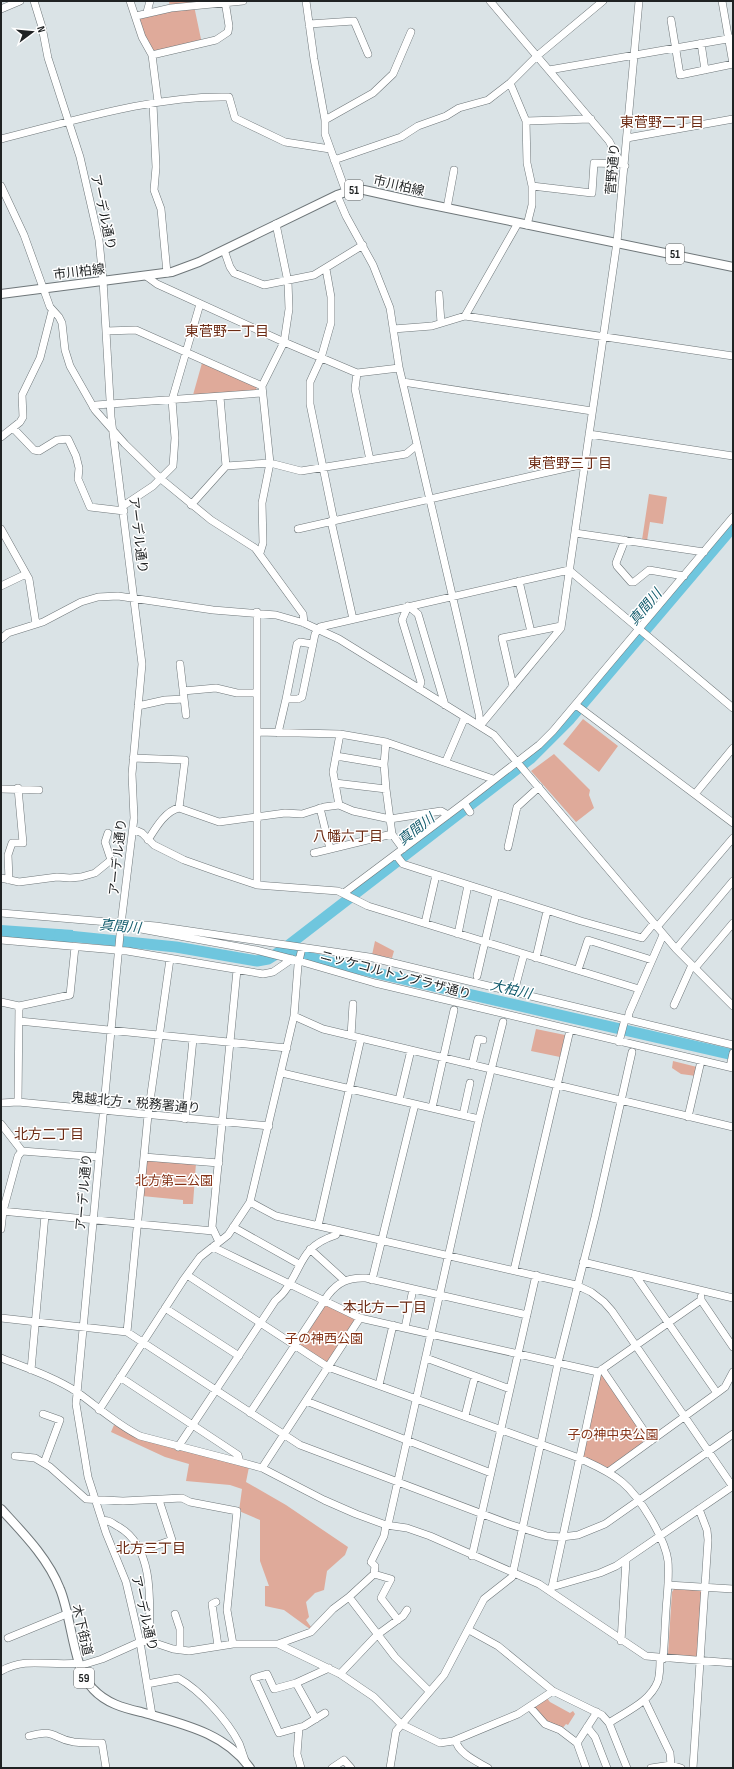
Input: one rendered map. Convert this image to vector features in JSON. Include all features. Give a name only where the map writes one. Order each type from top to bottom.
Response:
[{"type":"main road","name":"市川柏線","points":[[1,294],[103,280],[164,274],[198,262],[336,195],[364,190],[733,267]]},
{"type":"main road","name":"木下街道","points":[[1,1509],[4,1518],[41,1555],[54,1574],[69,1613],[79,1664],[86,1680],[98,1694],[123,1708],[152,1715],[208,1733],[226,1744],[247,1765]]},
{"type":"street","points":[[1,9],[20,1]]},
{"type":"street","name":"アーデル通り","points":[[34,1],[42,27],[48,58],[80,157],[96,226],[103,280],[110,405],[142,664],[132,774],[134,810],[133,829],[121,924],[82,1327],[76,1404],[88,1477],[102,1521],[122,1567],[140,1642],[152,1715]]},
{"type":"street","points":[[130,1],[141,35],[152,55],[156,103],[156,167],[154,190],[161,209],[164,274],[162,286]]},
{"type":"street","points":[[147,12],[150,1]]},
{"type":"street","points":[[136,16],[147,12],[194,5],[243,1]]},
{"type":"street","points":[[306,1],[326,120],[326,134],[346,192]]},
{"type":"street","points":[[490,1],[609,141],[624,165]]},
{"type":"street","points":[[334,160],[401,137],[418,126],[446,116],[459,108],[488,100],[510,83],[537,56],[603,1]]},
{"type":"street","name":"菅野通り","points":[[561,626],[617,242],[639,1]]},
{"type":"street","points":[[671,20],[680,75],[733,64],[731,38],[722,1]]},
{"type":"street","points":[[152,55],[216,40],[228,32],[229,26],[225,2]]},
{"type":"street","points":[[309,24],[354,21],[368,54]]},
{"type":"street","points":[[326,120],[374,93],[393,74],[411,32]]},
{"type":"street","points":[[549,70],[731,38]]},
{"type":"street","points":[[701,43],[705,70]]},
{"type":"street","points":[[465,316],[522,224],[532,205],[532,186],[527,163],[526,121],[510,83]]},
{"type":"street","points":[[1,139],[156,103],[207,96],[229,97],[235,118],[285,142],[330,149]]},
{"type":"street","points":[[526,121],[591,119]]},
{"type":"street","points":[[627,138],[733,119]]},
{"type":"street","points":[[532,186],[592,193],[594,163],[624,165]]},
{"type":"street","points":[[447,208],[454,170]]},
{"type":"street","points":[[1,186],[15,212],[52,311],[59,317],[62,323],[68,363],[93,407],[125,444],[161,479],[191,505],[260,552],[303,614],[304,623]]},
{"type":"street","points":[[336,195],[375,269],[390,308],[403,382],[479,714],[480,726]]},
{"type":"street","points":[[260,552],[263,543],[262,503],[270,463],[262,386],[284,342],[289,309],[288,282],[276,224]]},
{"type":"street","points":[[224,250],[234,274],[258,284],[277,284],[305,278],[326,269],[363,245]]},
{"type":"street","points":[[326,269],[331,297],[331,323],[321,358],[310,382],[310,404],[353,619]]},
{"type":"street","points":[[146,276],[162,286],[200,304],[357,373],[400,368]]},
{"type":"street","points":[[439,294],[441,323]]},
{"type":"street","points":[[13,428],[34,450],[39,451],[57,440],[68,439],[76,456],[79,468],[78,479],[90,507],[123,509],[161,479],[173,466],[175,438],[172,400],[200,304]]},
{"type":"street","points":[[1,437],[13,428],[22,417],[22,395],[40,358],[52,311]]},
{"type":"street","points":[[393,329],[421,328],[465,316],[733,356]]},
{"type":"street","points":[[106,331],[136,330],[262,386]]},
{"type":"street","points":[[357,373],[354,389],[370,460]]},
{"type":"street","points":[[403,382],[592,411]]},
{"type":"street","points":[[93,407],[96,405],[262,393]]},
{"type":"street","points":[[220,396],[226,466]]},
{"type":"street","points":[[589,434],[733,456]]},
{"type":"street","points":[[191,505],[226,466],[270,463],[301,471],[406,454],[417,445]]},
{"type":"street","points":[[298,529],[584,464]]},
{"type":"street","points":[[344,893],[464,804],[493,779],[549,736],[733,517]]},
{"type":"street","points":[[1,528],[3,540],[26,574],[31,589],[36,624]]},
{"type":"street","points":[[575,533],[704,552]]},
{"type":"street","points":[[625,540],[616,563],[631,582],[634,582],[649,570],[684,576]]},
{"type":"street","points":[[286,699],[298,699],[302,697],[312,644],[318,629],[322,626],[569,570],[733,708]]},
{"type":"street","points":[[1,586],[26,574]]},
{"type":"street","points":[[519,581],[531,632]]},
{"type":"street","points":[[1,639],[8,633],[36,624],[89,599],[107,596],[134,597],[213,610],[257,612],[276,615],[304,623],[339,639],[496,737],[676,949],[732,1003]]},
{"type":"street","points":[[408,606],[402,620],[421,682],[419,689]]},
{"type":"street","points":[[408,606],[418,614],[445,705]]},
{"type":"street","points":[[257,612],[257,885]]},
{"type":"street","points":[[480,726],[561,626]]},
{"type":"street","points":[[513,686],[502,638],[561,626]]},
{"type":"street","points":[[278,733],[297,644],[300,642],[312,644]]},
{"type":"street","points":[[180,664],[186,715]]},
{"type":"street","points":[[183,690],[216,688],[236,693],[257,693]]},
{"type":"street","points":[[138,706],[165,700],[184,699]]},
{"type":"street","points":[[576,705],[733,823]]},
{"type":"street","points":[[446,761],[465,717]]},
{"type":"street","points":[[257,732],[340,734],[386,742],[446,761],[493,779]]},
{"type":"street","points":[[339,805],[333,772],[340,734]]},
{"type":"street","points":[[386,742],[384,764],[392,834],[403,849]]},
{"type":"street","points":[[695,794],[733,748]]},
{"type":"street","points":[[336,756],[384,764]]},
{"type":"street","points":[[133,758],[185,760],[180,808]]},
{"type":"street","points":[[335,783],[386,789]]},
{"type":"street","points":[[508,847],[517,807],[539,787]]},
{"type":"street","points":[[9,880],[8,855],[12,843],[23,843],[18,788]]},
{"type":"street","points":[[1,789],[18,788],[39,790]]},
{"type":"street","points":[[464,804],[470,812]]},
{"type":"street","points":[[148,840],[156,827],[175,809],[180,808],[219,822],[285,813],[302,814],[320,808],[339,805],[354,811],[390,819],[441,811],[448,815]]},
{"type":"street","points":[[320,808],[330,849]]},
{"type":"street","points":[[133,829],[142,833],[148,840],[184,860],[257,885],[338,891],[368,906],[639,989]]},
{"type":"street","points":[[1,878],[19,882],[57,877],[70,878],[95,873],[111,860],[105,842],[108,833]]},
{"type":"street","points":[[314,854],[392,834]]},
{"type":"street","points":[[396,855],[403,864],[547,911],[642,938],[656,925],[733,838]]},
{"type":"street","points":[[425,923],[436,875]]},
{"type":"street","points":[[676,949],[733,881]]},
{"type":"street","points":[[458,934],[468,885]]},
{"type":"street","points":[[477,976],[496,894]]},
{"type":"street","points":[[536,958],[547,911]]},
{"type":"street","name":"ニッケコルトンプラザ通り","points":[[1,914],[156,926],[369,957],[733,1045]]},
{"type":"street","points":[[674,1005],[694,966],[733,923]]},
{"type":"street","name":"ニッケコルトンプラザ通り","points":[[121,924],[154,932],[256,950],[375,983],[619,1042],[701,1061],[731,1066]]},
{"type":"street","points":[[619,1042],[626,1019],[664,935]]},
{"type":"street","points":[[1,940],[119,950],[263,974],[273,972],[294,960]]},
{"type":"street","points":[[578,970],[588,940],[652,960]]},
{"type":"street","points":[[1,1002],[19,1006],[70,995],[75,947]]},
{"type":"street","points":[[99,1410],[200,1257],[233,1227],[250,1202],[282,1073],[294,1016],[294,960],[300,947]]},
{"type":"street","points":[[514,992],[524,954]]},
{"type":"street","points":[[127,1332],[148,1115],[170,959]]},
{"type":"street","points":[[237,970],[213,1231],[216,1244],[360,1318],[518,1355],[600,1371],[651,1441]]},
{"type":"street","points":[[351,1036],[353,1004]]},
{"type":"street","points":[[18,1102],[19,1006]]},
{"type":"street","points":[[432,1108],[454,1010]]},
{"type":"street","points":[[294,1016],[323,1029],[733,1127]]},
{"type":"street","points":[[19,1021],[287,1048]]},
{"type":"street","points":[[1,1671],[21,1662],[79,1664],[102,1659],[140,1642],[149,1641],[180,1650],[189,1651],[233,1644],[278,1644],[311,1632],[333,1609],[349,1597],[374,1574],[375,1566],[371,1562],[384,1536],[399,1482],[479,1119],[503,1022]]},
{"type":"street","points":[[514,1270],[570,1030]]},
{"type":"street","points":[[318,1226],[361,1038]]},
{"type":"street","points":[[472,1065],[478,1038],[483,1040]]},
{"type":"street","points":[[185,1119],[193,1039]]},
{"type":"street","points":[[399,1100],[411,1050]]},
{"type":"street","points":[[390,1768],[396,1731],[444,1675],[484,1599],[512,1577],[558,1363],[632,1052]]},
{"type":"street","points":[[731,1066],[733,1053]]},
{"type":"street","points":[[688,1116],[701,1061]]},
{"type":"street","points":[[282,1073],[479,1119]]},
{"type":"street","points":[[463,1115],[470,1083]]},
{"type":"street","name":"鬼越北方・税務署通り","points":[[1,1103],[18,1102],[269,1126]]},
{"type":"street","points":[[1,1109],[9,1103]]},
{"type":"street","points":[[372,1280],[415,1104]]},
{"type":"street","points":[[1,1124],[22,1151],[99,1157]]},
{"type":"street","points":[[1,1229],[2,1211],[18,1156],[22,1151]]},
{"type":"street","points":[[144,1157],[219,1163]]},
{"type":"street","points":[[250,1202],[276,1216],[576,1285],[591,1292],[604,1302],[636,1345],[733,1486],[626,1561],[600,1574],[550,1589]]},
{"type":"street","points":[[2,1211],[213,1231]]},
{"type":"street","points":[[31,1370],[45,1215]]},
{"type":"street","points":[[233,1227],[299,1264]]},
{"type":"street","points":[[178,1447],[310,1249],[322,1241],[336,1235],[337,1231]]},
{"type":"street","points":[[310,1249],[344,1280]]},
{"type":"street","points":[[583,1262],[733,1298]]},
{"type":"street","points":[[187,1275],[328,1367],[379,1384],[540,1445],[579,1458],[608,1472],[622,1482],[638,1501],[661,1536],[668,1561],[668,1586],[659,1679],[645,1701],[609,1722]]},
{"type":"street","points":[[472,1556],[536,1275]]},
{"type":"street","points":[[635,1275],[718,1393]]},
{"type":"street","points":[[250,1413],[324,1300],[333,1288],[344,1280],[356,1277],[372,1280],[527,1315]]},
{"type":"street","points":[[405,1328],[413,1289]]},
{"type":"street","points":[[702,1290],[701,1300],[733,1347]]},
{"type":"street","points":[[550,1589],[600,1371],[701,1300]]},
{"type":"street","points":[[165,1308],[239,1356]]},
{"type":"street","points":[[1,1318],[127,1332],[282,1435],[300,1445],[482,1514],[542,1535],[562,1537],[578,1535],[596,1528],[638,1501],[733,1434]]},
{"type":"street","points":[[262,1468],[282,1435],[306,1402],[360,1318]]},
{"type":"street","points":[[379,1384],[393,1325]]},
{"type":"street","points":[[1,1358],[31,1370],[76,1392],[125,1428],[140,1436],[262,1468],[324,1500],[387,1525],[407,1528],[430,1536],[472,1556],[550,1589],[621,1641],[646,1656],[662,1659],[733,1664]]},
{"type":"street","points":[[426,1358],[510,1389]]},
{"type":"street","points":[[608,1472],[718,1393],[725,1387],[733,1372]]},
{"type":"street","points":[[465,1416],[475,1376]]},
{"type":"street","points":[[120,1378],[193,1424],[238,1455],[240,1462]]},
{"type":"street","points":[[306,1402],[491,1473]]},
{"type":"street","points":[[43,1414],[60,1420],[44,1463]]},
{"type":"street","points":[[15,1456],[35,1458],[44,1463],[86,1499],[159,1500],[182,1498],[190,1502],[237,1511],[227,1610],[233,1644]]},
{"type":"street","points":[[141,1551],[172,1540],[159,1500]]},
{"type":"street","points":[[693,1768],[705,1587],[707,1530],[699,1509]]},
{"type":"street","points":[[102,1521],[108,1520],[128,1532],[141,1551],[145,1562],[150,1609],[149,1641]]},
{"type":"street","points":[[621,1641],[626,1561]]},
{"type":"street","points":[[374,1574],[391,1579],[381,1598],[398,1620]]},
{"type":"street","points":[[668,1586],[733,1589]]},
{"type":"street","points":[[349,1597],[377,1635],[410,1673],[429,1691]]},
{"type":"street","points":[[216,1602],[212,1604],[218,1646]]},
{"type":"street","points":[[340,1674],[377,1635],[403,1616],[407,1610]]},
{"type":"street","points":[[8,1638],[69,1613]]},
{"type":"street","points":[[175,1614],[180,1629],[180,1650]]},
{"type":"street","points":[[469,1630],[498,1646],[553,1691],[597,1712],[609,1722],[628,1768]]},
{"type":"street","points":[[278,1644],[340,1674],[374,1697],[401,1724],[440,1743],[456,1740],[518,1714],[553,1691]]},
{"type":"street","points":[[325,1713],[299,1728],[280,1733],[254,1678],[267,1674],[274,1689],[296,1683],[329,1668]]},
{"type":"street","points":[[147,1684],[178,1678],[193,1688],[221,1718],[239,1743],[247,1765]]},
{"type":"street","points":[[296,1683],[316,1719]]},
{"type":"street","points":[[645,1701],[670,1753],[671,1765]]},
{"type":"street","points":[[530,1707],[545,1724],[560,1730],[577,1743],[586,1768]]},
{"type":"street","points":[[577,1743],[597,1712]]},
{"type":"street","points":[[587,1727],[595,1737],[607,1768]]},
{"type":"street","points":[[299,1728],[296,1754],[301,1768]]},
{"type":"street","points":[[30,1736],[43,1732],[52,1733],[73,1742],[102,1743],[106,1768]]},
{"type":"street","points":[[456,1740],[456,1744],[466,1754],[488,1768]]},
{"type":"street","points":[[332,1768],[344,1760],[351,1768]]},
{"type":"street","points":[[651,1768],[671,1765],[681,1768]]},
{"type":"green space","points":[[169,1],[193,1],[202,44],[152,55],[136,16],[170,8]]},
{"type":"green space","points":[[202,363],[257,387],[256,390],[193,395]]},
{"type":"green space","points":[[649,494],[667,497],[663,524],[650,522],[647,541],[642,540]]},
{"type":"green space","points":[[583,719],[618,746],[599,772],[563,744]]},
{"type":"green space","points":[[554,754],[590,790],[589,795],[594,808],[576,822],[531,771]]},
{"type":"green space","points":[[375,941],[394,951],[392,958],[372,955]]},
{"type":"green space","points":[[536,1029],[565,1035],[560,1057],[531,1051]]},
{"type":"green space","points":[[673,1061],[697,1067],[696,1076],[681,1074],[672,1068]]},
{"type":"green space","name":"北方第二公園","points":[[145,1159],[196,1163],[193,1204],[183,1204],[183,1200],[142,1196]]},
{"type":"green space","name":"子の神西公園","points":[[328,1305],[354,1318],[355,1322],[328,1365],[299,1346],[298,1343],[324,1306]]},
{"type":"green space","name":"子の神中央公園","points":[[603,1373],[645,1438],[645,1441],[609,1468],[582,1457],[601,1374]]},
{"type":"green space","points":[[114,1425],[152,1442],[249,1467],[246,1482],[286,1505],[348,1547],[345,1555],[327,1571],[324,1590],[315,1593],[306,1602],[309,1617],[306,1620],[311,1627],[310,1629],[284,1610],[265,1606],[265,1586],[269,1586],[260,1561],[260,1520],[239,1511],[242,1489],[230,1485],[186,1481],[189,1464],[165,1457],[111,1432]]},
{"type":"green space","points":[[674,1589],[700,1590],[702,1593],[698,1657],[671,1657],[668,1654],[672,1592]]},
{"type":"green space","points":[[546,1697],[550,1702],[570,1713],[573,1711],[575,1714],[568,1725],[566,1724],[561,1730],[545,1723],[531,1707]]},
{"type":"water","points":[[1,925],[73,930],[73,944],[1,939]]},
{"type":"waterway","name":"真間川","points":[[59,935],[176,947],[257,961],[268,959],[281,951],[530,759],[570,719],[733,527]]},
{"type":"waterway","name":"大柏川","points":[[281,951],[733,1055]]},
{"type":"district","name":"東菅野二丁目","points":[[662,122]]},
{"type":"district","name":"東菅野一丁目","points":[[227,331]]},
{"type":"district","name":"東菅野三丁目","points":[[570,463]]},
{"type":"district","name":"八幡六丁目","points":[[348,836]]},
{"type":"district","name":"北方二丁目","points":[[49,1134]]},
{"type":"district","name":"本北方一丁目","points":[[385,1307]]},
{"type":"district","name":"北方三丁目","points":[[151,1548]]}]
